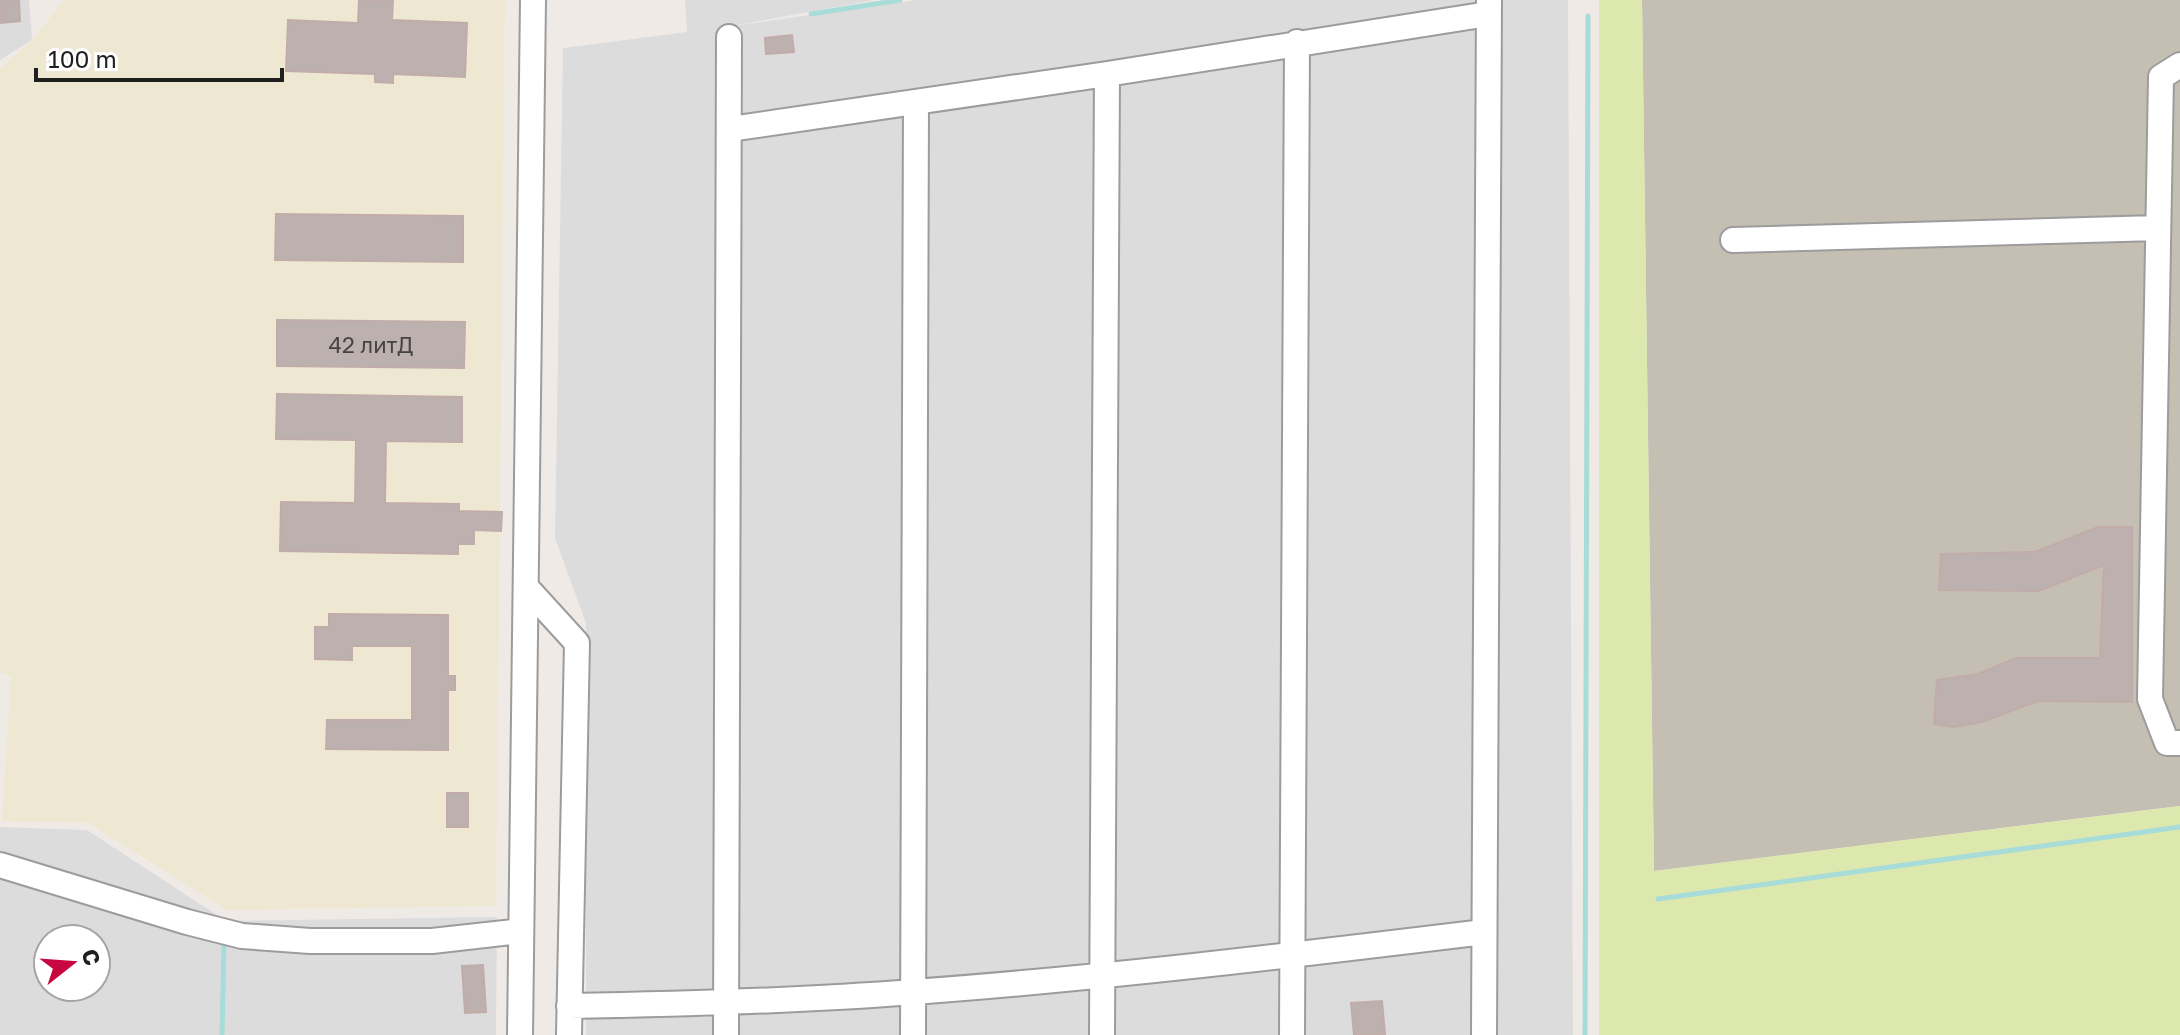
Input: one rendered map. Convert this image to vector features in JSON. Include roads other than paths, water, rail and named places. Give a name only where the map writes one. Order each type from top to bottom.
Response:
[{"type":"street","points":[[520,1035],[533,0]]},
{"type":"street","points":[[730,129],[1107,74],[1488,7],[1484,1035]]},
{"type":"street","points":[[726,1035],[729,37]]},
{"type":"street","points":[[1292,1035],[1297,42]]},
{"type":"street","points":[[2180,65],[2161,77],[2150,699],[2167,743],[2180,743]]},
{"type":"street","points":[[1102,1035],[1107,74]]},
{"type":"street","points":[[913,1035],[916,102]]},
{"type":"street","points":[[1733,240],[2158,228]]},
{"type":"street","points":[[526,587],[577,643],[569,1035]]},
{"type":"street","points":[[0,865],[242,936],[310,941],[432,941],[521,931]]},
{"type":"street","points":[[569,1006],[726,1003],[913,992],[1292,955],[1484,932]]},
{"type":"waterway","points":[[811,14],[900,0]]},
{"type":"waterway","points":[[1585,1035],[1588,16]]},
{"type":"waterway","points":[[1658,899],[2180,827]]},
{"type":"waterway","points":[[222,1035],[224,943]]}]
